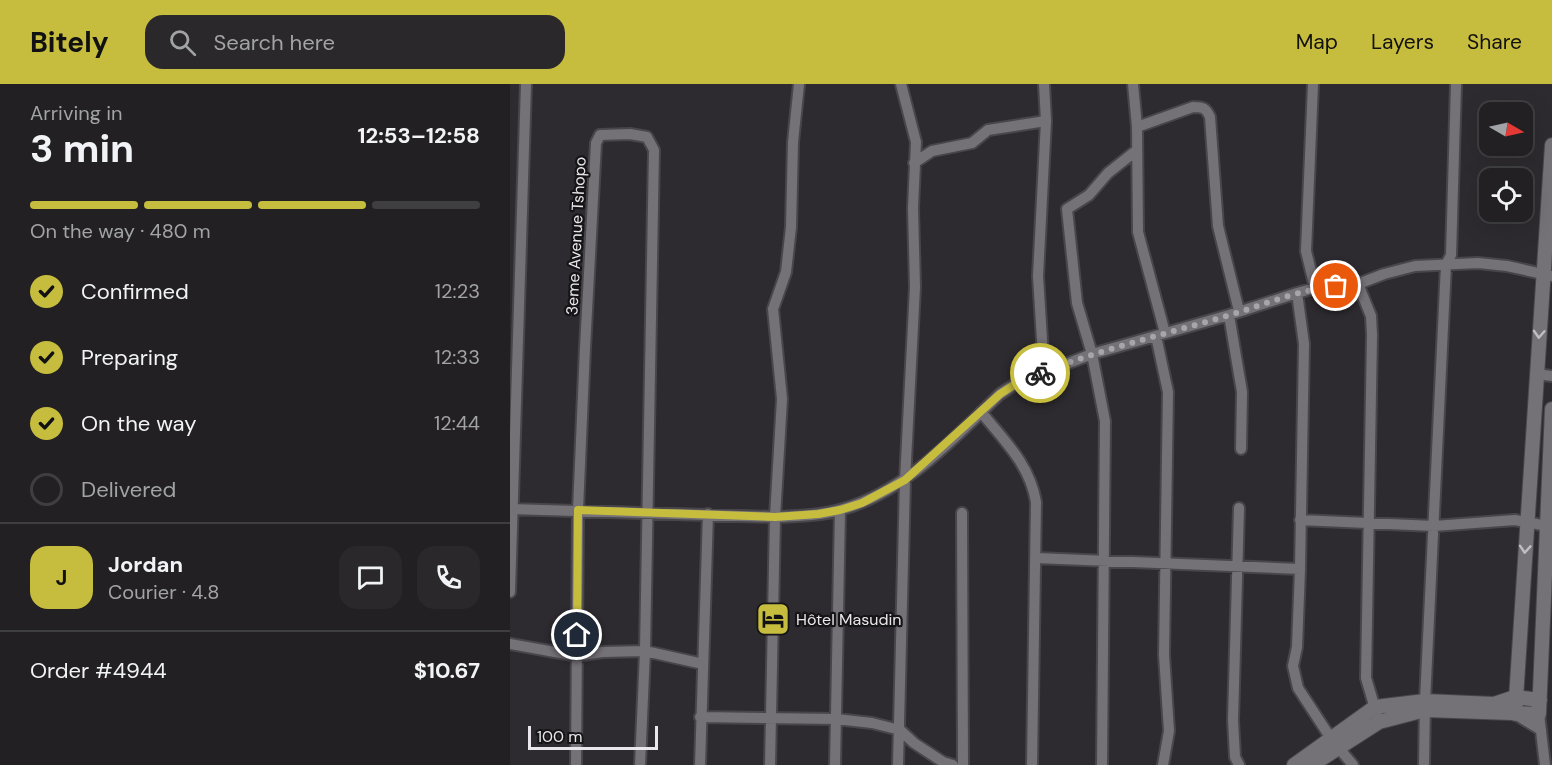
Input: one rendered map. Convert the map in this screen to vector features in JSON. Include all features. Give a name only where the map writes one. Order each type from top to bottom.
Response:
[{"type":"street","points":[[510,592],[526,84]]},
{"type":"street","points":[[770,765],[775,517],[782,399],[773,309],[786,272],[791,227],[793,142],[799,84]]},
{"type":"street","points":[[898,765],[905,480],[915,287],[914,163],[916,142],[901,84]]},
{"type":"street","points":[[1044,84],[1046,121],[1038,276],[1044,372]]},
{"type":"street","points":[[1133,84],[1137,128],[1138,232],[1161,334],[1168,392],[1164,655],[1169,731],[1163,765]]},
{"type":"street","points":[[1313,84],[1306,251],[1315,288]]},
{"type":"street","points":[[1424,765],[1446,265],[1451,255],[1456,84]]},
{"type":"street","points":[[1137,128],[1193,106],[1207,110],[1210,117],[1218,226],[1234,313],[1242,392],[1241,449]]},
{"type":"street","points":[[914,163],[932,151],[972,143],[988,130],[1046,121]]},
{"type":"street","name":"3eme Avenue Tshopo","points":[[576,765],[578,510],[596,143],[600,135],[630,134],[647,137],[654,150],[645,651],[640,765]]},
{"type":"street","points":[[1515,714],[1537,374],[1547,276],[1552,146]]},
{"type":"street","points":[[1102,765],[1105,421],[1092,354],[1077,303],[1067,209],[1089,195],[1107,173],[1137,150]]},
{"type":"street","points":[[512,509],[775,517],[840,510],[862,503],[905,480],[1000,394],[1017,383],[1092,354],[1315,288],[1358,284],[1415,266],[1478,263],[1507,266],[1547,276]]},
{"type":"street","points":[[1358,284],[1371,316],[1372,335],[1366,678],[1379,722]]},
{"type":"street","points":[[1297,293],[1305,344],[1300,569],[1293,666],[1298,688],[1335,744],[1353,765]]},
{"type":"street","points":[[1537,374],[1552,376]]},
{"type":"street","points":[[1545,765],[1539,714],[1547,526],[1550,511],[1552,409]]},
{"type":"street","points":[[981,412],[1020,459],[1034,486],[1036,558],[1032,765]]},
{"type":"street","points":[[1532,477],[1550,486]]},
{"type":"street","points":[[1239,508],[1233,720],[1236,757],[1239,765]]},
{"type":"street","points":[[835,765],[840,510]]},
{"type":"street","points":[[1300,520],[1434,526],[1515,520],[1550,511]]},
{"type":"street","points":[[962,513],[963,765]]},
{"type":"street","points":[[700,765],[708,514]]},
{"type":"street","points":[[1528,516],[1547,526]]},
{"type":"street","points":[[1036,558],[1300,569]]},
{"type":"street","points":[[510,644],[577,656],[602,652],[645,651],[703,664]]},
{"type":"street","points":[[1312,765],[1375,707],[1494,704],[1515,697],[1540,700]]},
{"type":"street","points":[[1294,765],[1379,722],[1425,705],[1515,714],[1539,714]]},
{"type":"street","points":[[1515,714],[1541,730]]},
{"type":"street","points":[[700,717],[836,719],[872,723],[900,730],[914,743],[943,762],[953,765]]},
{"type":"way so far","points":[[1040,373],[1092,354],[1230,315],[1297,293],[1336,286]]},
{"type":"place","name":"Hôtel Masudin","points":[[773,619]]},
{"type":"route","points":[[577,635],[578,510],[775,517],[840,510],[862,503],[905,480],[1000,394],[1017,383],[1040,373]]}]
